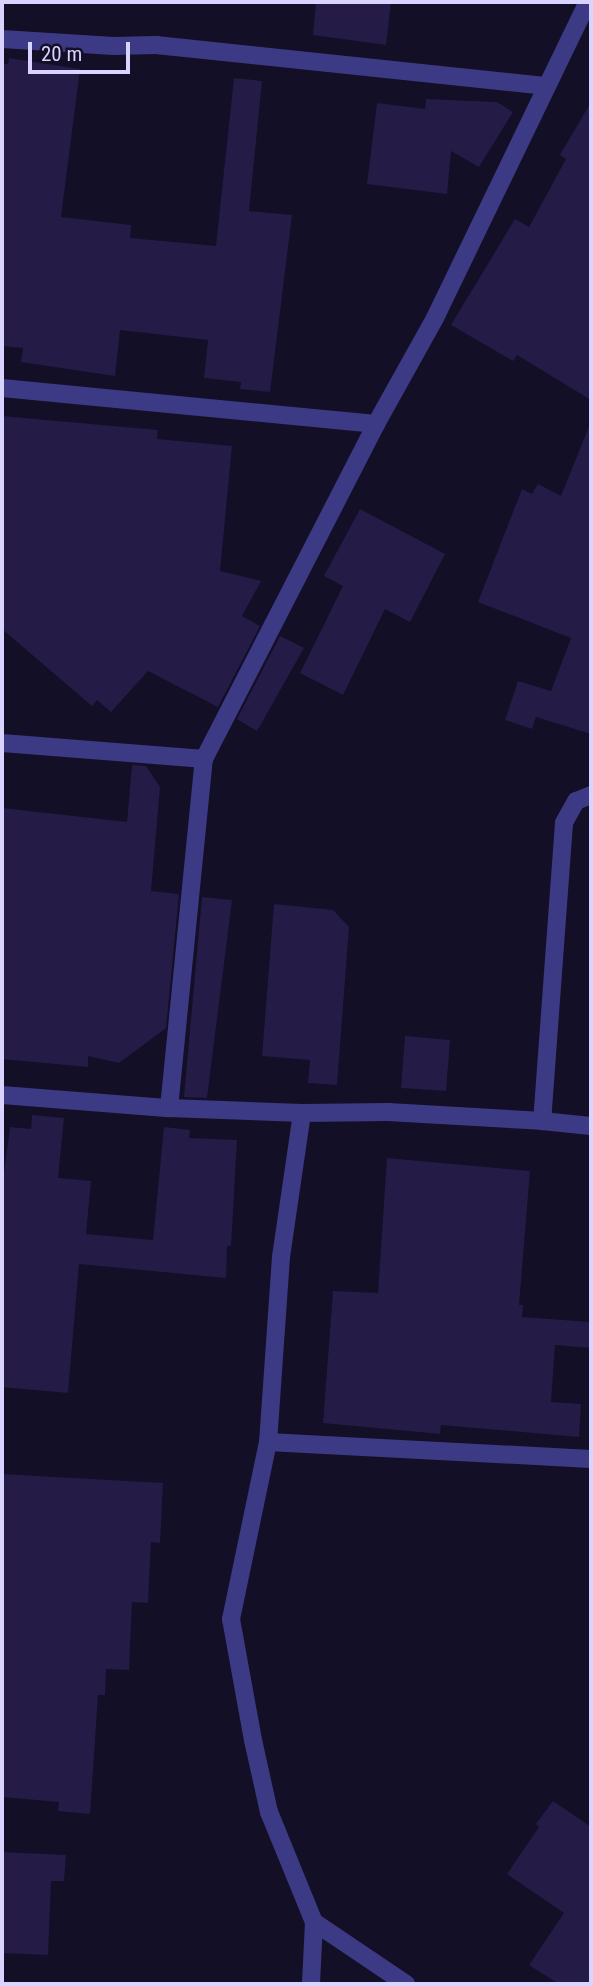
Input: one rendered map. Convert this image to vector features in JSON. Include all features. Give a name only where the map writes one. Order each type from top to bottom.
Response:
[{"type":"street","points":[[169,1108],[204,759],[376,424],[435,318],[589,2]]},
{"type":"street","points":[[2,39],[114,46],[156,45],[547,86]]},
{"type":"street","points":[[2,388],[376,424]]},
{"type":"street","points":[[2,743],[204,759]]},
{"type":"street","points":[[542,1121],[564,823],[576,801],[591,795]]},
{"type":"street","points":[[2,1095],[169,1108],[302,1113],[388,1112],[591,1126]]},
{"type":"street","points":[[302,1113],[281,1257],[268,1442],[231,1619],[270,1812],[314,1922],[311,1984]]},
{"type":"street","points":[[268,1442],[591,1459]]},
{"type":"street","points":[[314,1922],[406,1984]]},
{"type":"building","points":[[316,2],[391,2],[386,45],[313,35]]},
{"type":"building","points":[[9,58],[80,69],[61,217],[131,225],[130,238],[216,246],[234,78],[262,81],[249,211],[292,215],[270,392],[240,389],[241,382],[204,378],[208,340],[120,330],[115,376],[21,362],[23,348],[2,346],[2,64],[8,64]]},
{"type":"building","points":[[426,99],[497,102],[513,112],[479,167],[451,151],[447,194],[367,184],[377,103],[425,109]]},
{"type":"building","points":[[591,102],[591,400],[517,355],[513,361],[451,325],[515,219],[529,227],[566,159],[560,155]]},
{"type":"building","points":[[2,416],[158,430],[157,439],[232,446],[220,571],[261,581],[242,616],[260,626],[218,707],[148,671],[111,712],[97,700],[92,706],[2,629]]},
{"type":"building","points":[[590,424],[591,734],[536,717],[532,729],[505,720],[518,681],[551,691],[571,638],[478,602],[522,489],[532,494],[538,484],[561,496]]},
{"type":"building","points":[[360,509],[445,554],[410,622],[385,609],[343,695],[300,673],[343,586],[324,576]]},
{"type":"building","points":[[280,636],[304,648],[257,731],[237,719]]},
{"type":"building","points":[[132,765],[146,766],[160,787],[151,891],[179,894],[166,1028],[119,1063],[88,1056],[88,1067],[2,1059],[2,808],[127,822]]},
{"type":"building","points":[[202,897],[232,900],[207,1098],[184,1097]]},
{"type":"building","points":[[274,904],[333,910],[349,927],[337,1085],[308,1083],[310,1060],[262,1056]]},
{"type":"building","points":[[405,1036],[450,1040],[446,1091],[401,1088]]},
{"type":"building","points":[[32,1115],[64,1118],[58,1178],[91,1181],[86,1234],[153,1240],[164,1127],[190,1130],[189,1138],[237,1140],[231,1246],[227,1246],[226,1278],[79,1264],[68,1393],[2,1387],[4,1173],[10,1127],[31,1129]]},
{"type":"building","points":[[387,1158],[530,1171],[519,1305],[523,1305],[522,1317],[591,1322],[591,1348],[555,1345],[551,1402],[581,1404],[579,1437],[441,1425],[440,1434],[323,1423],[333,1291],[378,1293]]},
{"type":"building","points":[[2,1474],[163,1483],[160,1543],[151,1542],[148,1603],[132,1602],[129,1670],[106,1669],[105,1695],[98,1695],[90,1814],[58,1811],[59,1802],[2,1797]]},
{"type":"building","points":[[553,1801],[591,1827],[591,1984],[559,1984],[529,1965],[564,1913],[507,1874],[539,1827],[536,1824]]},
{"type":"building","points":[[2,1852],[66,1855],[64,1881],[51,1881],[48,1955],[2,1953]]}]
